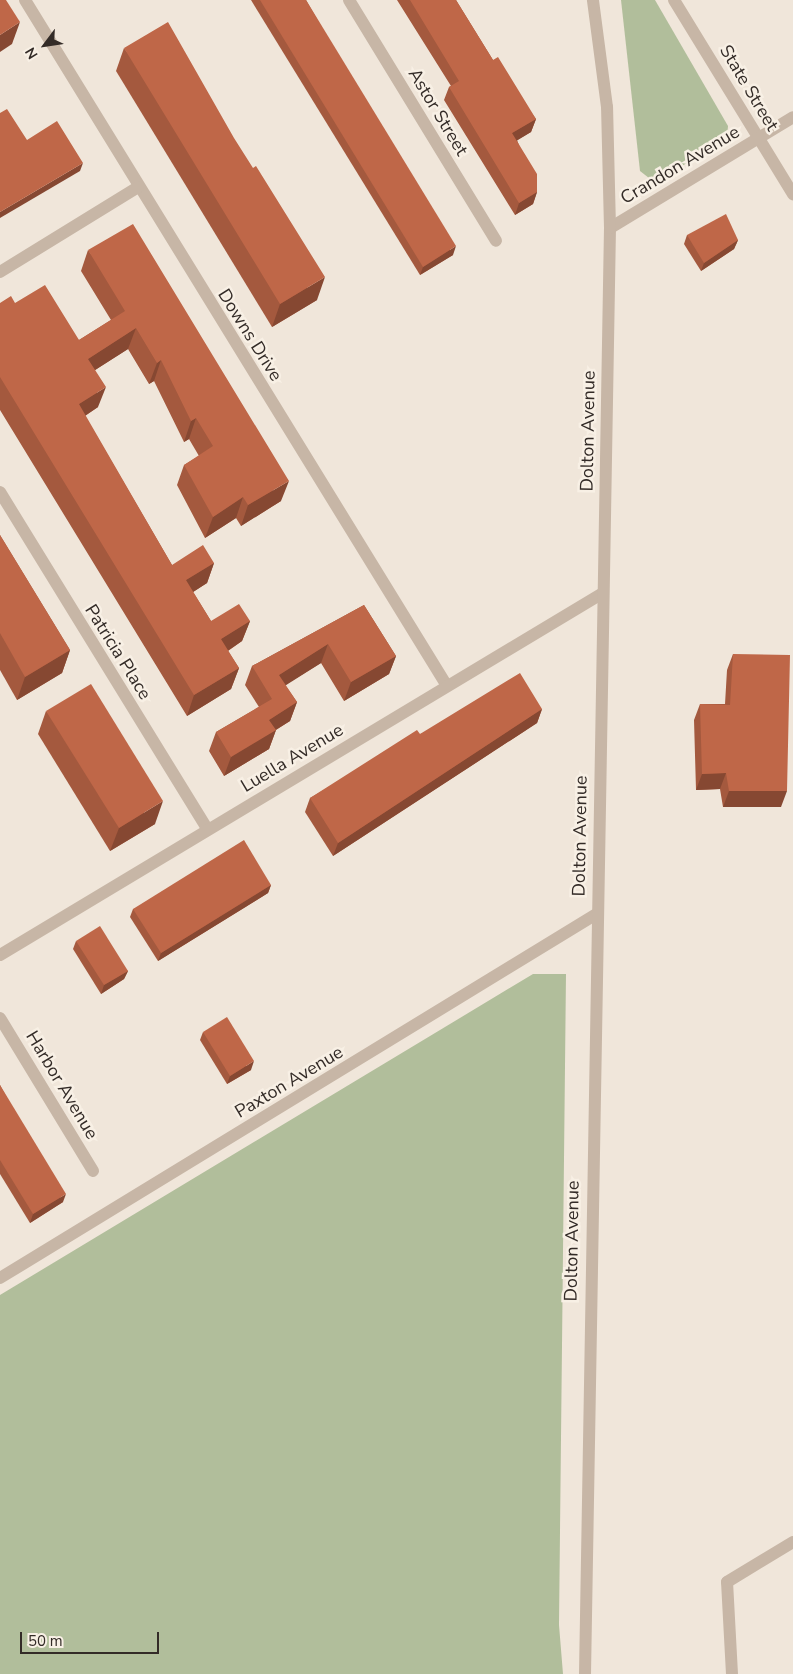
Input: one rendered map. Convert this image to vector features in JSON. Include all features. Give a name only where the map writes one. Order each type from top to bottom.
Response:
[{"type":"street","name":"Downs Drive","points":[[25,0],[138,187],[447,686]]},
{"type":"street","name":"Astor Street","points":[[349,0],[496,241]]},
{"type":"street","name":"Dolton Avenue","points":[[586,1674],[595,915],[610,228],[607,107],[593,0]]},
{"type":"street","name":"State Street","points":[[674,0],[793,194]]},
{"type":"street","name":"Crandon Avenue","points":[[610,228],[793,117]]},
{"type":"street","points":[[0,272],[138,187]]},
{"type":"street","name":"Patricia Place","points":[[0,492],[207,829]]},
{"type":"street","name":"Luella Avenue","points":[[0,955],[603,593]]},
{"type":"street","name":"Paxton Avenue","points":[[0,1278],[595,915]]},
{"type":"street","name":"Harbor Avenue","points":[[0,1018],[93,1171]]},
{"type":"street","points":[[732,1674],[727,1582],[793,1542]]},
{"type":"green space","points":[[621,0],[655,0],[728,126],[727,137],[662,179],[649,178],[640,171]]},
{"type":"green space","points":[[533,974],[566,974],[559,1625],[563,1674],[0,1674],[0,1295]]},
{"type":"building","points":[[0,0],[6,0],[20,22],[0,35]]},
{"type":"building","points":[[260,0],[306,0],[456,246],[423,267]]},
{"type":"building","points":[[410,0],[456,0],[493,60],[498,57],[536,119],[512,133],[537,174],[537,192],[519,203],[449,87],[459,81]]},
{"type":"building","points":[[168,22],[234,138],[253,168],[256,166],[325,277],[280,304],[124,48]]},
{"type":"building","points":[[7,109],[27,140],[57,121],[83,163],[0,212],[0,113]]},
{"type":"building","points":[[726,214],[738,240],[704,263],[687,235]]},
{"type":"building","points":[[133,224],[289,481],[248,505],[243,497],[213,517],[184,465],[213,446],[196,418],[191,421],[161,360],[157,363],[136,328],[88,359],[106,387],[79,404],[172,565],[203,545],[214,563],[186,580],[211,621],[239,604],[250,621],[221,639],[239,668],[194,695],[0,377],[0,303],[11,296],[15,303],[45,285],[79,340],[125,311],[88,250]]},
{"type":"building","points":[[0,535],[70,650],[25,677],[0,633]]},
{"type":"building","points":[[364,605],[396,656],[351,682],[328,644],[279,675],[297,702],[269,720],[276,730],[231,757],[216,732],[272,699],[252,666]]},
{"type":"building","points":[[733,654],[790,655],[787,791],[729,791],[726,773],[702,774],[700,704],[730,705]]},
{"type":"building","points":[[520,673],[542,709],[338,843],[310,798],[417,730],[420,734]]},
{"type":"building","points":[[91,684],[163,801],[119,828],[46,711]]},
{"type":"building","points":[[244,840],[271,885],[161,953],[133,909]]},
{"type":"building","points":[[100,926],[128,971],[104,985],[76,941]]},
{"type":"building","points":[[227,1017],[254,1061],[230,1076],[203,1032]]},
{"type":"building","points":[[0,1085],[66,1194],[33,1214],[0,1160]]}]
